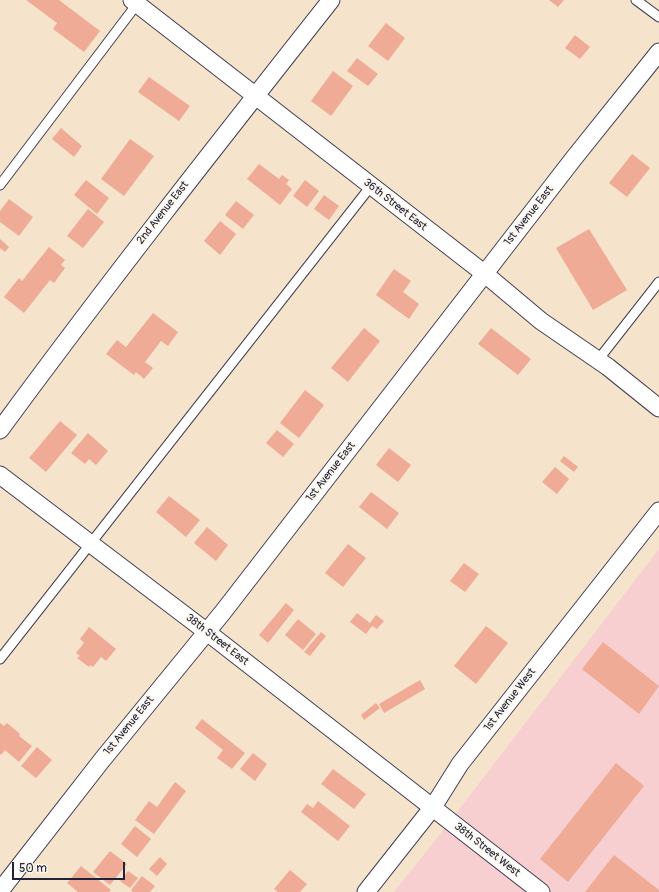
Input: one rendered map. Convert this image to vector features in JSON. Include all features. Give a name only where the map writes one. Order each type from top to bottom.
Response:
[{"type":"street","name":"2nd Avenue East","points":[[0,430],[64,342],[331,0]]},
{"type":"street","name":"36th Street East","points":[[134,2],[484,274],[542,321],[598,360],[659,408]]},
{"type":"street","name":"1st Avenue East","points":[[0,891],[102,760],[207,632],[574,158],[659,52]]},
{"type":"street","name":"38th Street East","points":[[0,475],[207,632],[433,808]]},
{"type":"street","name":"1st Avenue West","points":[[366,892],[433,808],[460,764],[659,511]]},
{"type":"street","name":"38th Street West","points":[[433,808],[541,892]]},
{"type":"lane","points":[[636,0],[659,17]]},
{"type":"lane","points":[[0,185],[134,2]]},
{"type":"lane","points":[[0,659],[371,186]]},
{"type":"lane","points":[[598,360],[659,282]]},
{"type":"shaded area","points":[[659,549],[659,892],[394,892],[437,838]]},
{"type":"building","points":[[26,0],[59,0],[100,31],[84,52],[53,29],[57,23]]},
{"type":"building","points":[[549,0],[564,0],[558,7]]},
{"type":"building","points":[[386,23],[405,38],[388,61],[368,46]]},
{"type":"building","points":[[575,35],[590,47],[580,59],[565,48]]},
{"type":"building","points":[[357,58],[378,74],[368,86],[347,71]]},
{"type":"building","points":[[333,71],[353,86],[331,116],[311,101]]},
{"type":"building","points":[[149,77],[190,106],[179,121],[138,92]]},
{"type":"building","points":[[61,128],[82,146],[74,157],[52,139]]},
{"type":"building","points":[[130,139],[154,156],[124,196],[101,179]]},
{"type":"building","points":[[632,154],[650,168],[627,197],[609,183]]},
{"type":"building","points":[[259,164],[279,179],[282,175],[289,180],[286,184],[292,189],[280,205],[247,179]]},
{"type":"building","points":[[86,180],[109,198],[97,214],[74,195]]},
{"type":"building","points":[[305,180],[319,191],[307,207],[293,196]]},
{"type":"building","points":[[324,195],[339,206],[329,220],[314,209]]},
{"type":"building","points":[[9,199],[33,217],[19,236],[0,222],[0,211]]},
{"type":"building","points":[[236,201],[254,215],[243,229],[225,215]]},
{"type":"building","points":[[88,209],[104,222],[83,248],[67,236]]},
{"type":"building","points":[[220,221],[236,234],[220,255],[204,241]]},
{"type":"building","points":[[589,229],[627,290],[593,310],[556,248]]},
{"type":"building","points":[[0,239],[9,247],[5,252],[0,248]]},
{"type":"building","points":[[49,247],[65,260],[61,265],[65,268],[54,283],[50,280],[24,313],[4,297],[19,278],[22,281]]},
{"type":"building","points":[[394,269],[411,281],[403,292],[419,304],[409,319],[376,295]]},
{"type":"building","points":[[153,313],[178,332],[168,346],[161,341],[145,362],[153,368],[144,379],[136,372],[134,375],[106,354],[117,340],[126,347]]},
{"type":"building","points":[[364,328],[380,341],[348,382],[331,368]]},
{"type":"building","points":[[491,328],[531,359],[518,375],[478,344]]},
{"type":"building","points":[[305,390],[324,405],[299,438],[280,423]]},
{"type":"building","points":[[60,421],[77,435],[46,472],[29,458]]},
{"type":"building","points":[[277,430],[294,444],[283,457],[266,443]]},
{"type":"building","points":[[88,433],[108,451],[96,465],[89,459],[85,464],[71,453]]},
{"type":"building","points":[[389,448],[411,465],[398,482],[376,465]]},
{"type":"building","points":[[564,456],[578,467],[574,472],[560,461]]},
{"type":"building","points":[[555,467],[569,479],[557,494],[542,482]]},
{"type":"building","points":[[371,492],[399,513],[387,529],[359,507]]},
{"type":"building","points":[[169,496],[200,520],[186,537],[156,512]]},
{"type":"building","points":[[207,527],[228,545],[216,561],[194,543]]},
{"type":"building","points":[[348,544],[366,558],[343,587],[325,573]]},
{"type":"building","points":[[464,563],[479,574],[465,592],[450,581]]},
{"type":"building","points":[[286,603],[294,610],[268,643],[259,635]]},
{"type":"building","points":[[357,613],[370,623],[376,615],[384,621],[377,629],[372,626],[366,634],[350,622]]},
{"type":"building","points":[[298,619],[316,634],[303,650],[285,635]]},
{"type":"building","points":[[486,626],[508,643],[476,684],[454,666]]},
{"type":"building","points":[[89,627],[116,649],[106,661],[101,657],[93,667],[90,665],[89,667],[77,658],[80,656],[76,653],[84,643],[80,639]]},
{"type":"building","points":[[321,632],[326,636],[310,656],[304,652]]},
{"type":"building","points":[[603,642],[659,686],[639,714],[582,669]]},
{"type":"building","points":[[420,680],[425,689],[384,713],[379,704]]},
{"type":"building","points":[[376,703],[380,708],[364,720],[361,715]]},
{"type":"building","points":[[202,719],[245,753],[232,769],[217,758],[223,750],[195,728]]},
{"type":"building","points":[[0,723],[4,726],[7,723],[20,734],[19,736],[32,746],[19,762],[5,750],[1,755],[0,754]]},
{"type":"building","points":[[37,747],[52,760],[36,778],[21,766]]},
{"type":"building","points":[[253,753],[267,764],[255,781],[240,769]]},
{"type":"building","points":[[616,763],[644,786],[568,882],[540,859]]},
{"type":"building","points":[[333,769],[366,794],[354,809],[321,784]]},
{"type":"building","points":[[175,782],[186,791],[154,834],[135,820],[149,801],[157,807]]},
{"type":"building","points":[[318,801],[350,826],[338,841],[301,812],[307,804],[313,808]]},
{"type":"building","points":[[135,826],[151,839],[137,857],[121,844]]},
{"type":"building","points":[[110,851],[127,864],[110,885],[93,872]]},
{"type":"building","points":[[614,855],[659,890],[659,892],[585,892]]},
{"type":"building","points":[[160,857],[167,864],[157,876],[149,869]]},
{"type":"building","points":[[81,866],[111,890],[109,892],[78,892],[67,883]]},
{"type":"building","points":[[290,870],[307,884],[300,892],[278,892],[274,889]]},
{"type":"building","points":[[128,871],[138,878],[130,888],[120,881]]},
{"type":"building","points":[[142,876],[155,886],[150,892],[133,892],[131,890]]}]
